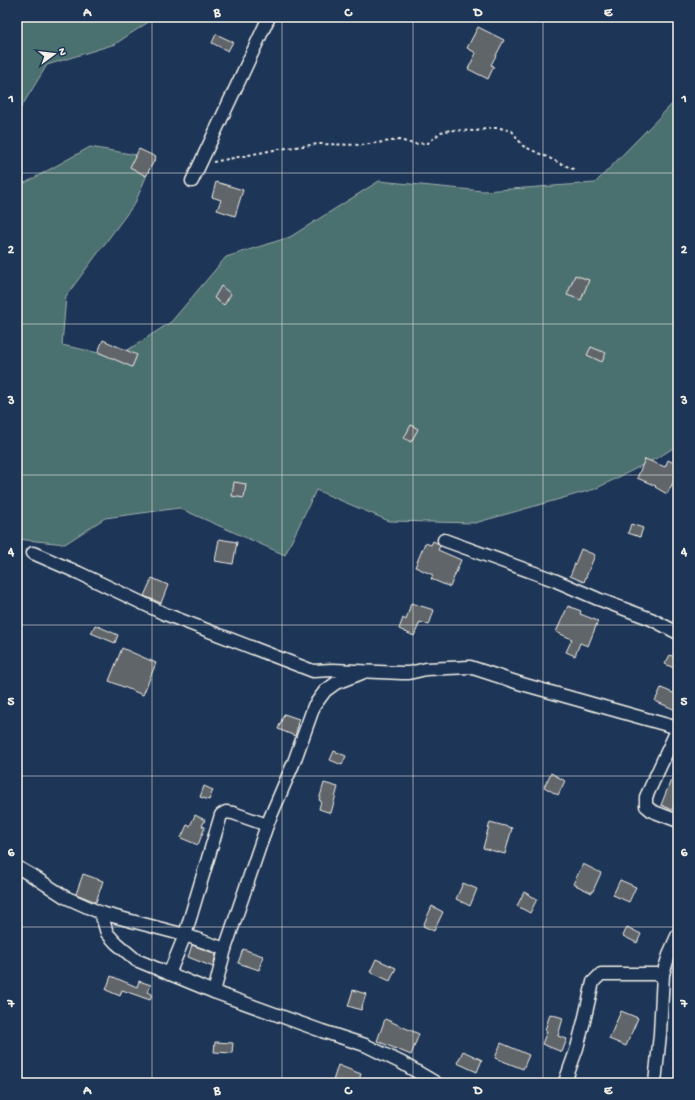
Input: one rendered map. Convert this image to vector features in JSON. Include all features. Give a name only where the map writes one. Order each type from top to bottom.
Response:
[{"type":"street","points":[[192,181],[269,17]]},
{"type":"street","points":[[444,540],[554,580],[598,599],[651,619],[678,633]]},
{"type":"street","points":[[33,553],[165,614],[313,671],[409,673],[426,669],[470,667],[522,684],[678,728],[646,798],[646,806],[652,811],[678,821]]},
{"type":"street","points":[[214,992],[225,949],[267,825],[294,762],[314,706],[324,691],[336,683],[367,671]]},
{"type":"street","points":[[169,974],[185,935],[221,815],[226,812],[233,813],[267,825]]},
{"type":"street","points":[[17,867],[65,897],[100,913],[185,935],[225,949]]},
{"type":"street","points":[[100,913],[107,933],[136,960],[214,992],[365,1045],[402,1063],[436,1083]]},
{"type":"street","points":[[655,1083],[660,1034],[661,988],[663,974],[678,934]]},
{"type":"street","points":[[564,1083],[577,1048],[593,982],[601,974],[663,974]]},
{"type":"path","points":[[200,165],[279,149],[319,144],[360,145],[399,140],[414,144],[428,143],[441,132],[451,130],[476,131],[495,128],[512,131],[523,146],[575,170]]},
{"type":"green space","points":[[17,17],[156,17],[115,44],[47,65],[17,114]]},
{"type":"green space","points":[[678,98],[678,445],[659,457],[595,489],[475,523],[389,521],[316,490],[285,555],[179,508],[105,518],[65,544],[17,539],[17,177],[25,183],[90,147],[154,158],[135,203],[66,296],[62,345],[117,357],[171,322],[226,257],[290,237],[379,181],[483,191],[595,183]]},
{"type":"building","points":[[478,27],[504,40],[491,65],[494,66],[488,79],[468,69],[476,53],[467,48]]},
{"type":"building","points":[[216,34],[233,42],[228,51],[212,43]]},
{"type":"building","points":[[139,149],[156,157],[146,176],[130,167]]},
{"type":"building","points":[[216,182],[243,190],[235,216],[217,210],[221,200],[212,197]]},
{"type":"building","points":[[575,275],[589,280],[581,300],[567,295]]},
{"type":"building","points":[[221,286],[231,294],[224,305],[214,298]]},
{"type":"building","points":[[103,340],[137,355],[132,367],[98,352]]},
{"type":"building","points":[[591,347],[606,353],[602,362],[587,355]]},
{"type":"building","points":[[411,425],[418,429],[411,442],[404,438]]},
{"type":"building","points":[[645,459],[665,467],[668,460],[678,465],[678,473],[667,494],[655,487],[656,486],[637,478]]},
{"type":"building","points":[[234,482],[246,484],[244,498],[232,496]]},
{"type":"building","points":[[631,524],[643,528],[640,537],[628,533]]},
{"type":"building","points":[[219,539],[237,542],[233,564],[215,561]]},
{"type":"building","points":[[433,541],[440,546],[438,550],[461,560],[450,587],[431,579],[433,575],[415,567],[425,543],[431,545]]},
{"type":"building","points":[[581,549],[595,555],[584,582],[570,576]]},
{"type":"building","points":[[152,578],[168,585],[161,603],[144,596]]},
{"type":"building","points":[[411,603],[434,610],[429,625],[420,622],[414,636],[399,629],[403,618],[406,620]]},
{"type":"building","points":[[568,606],[581,611],[580,614],[598,621],[588,646],[580,643],[575,656],[566,652],[572,639],[556,632]]},
{"type":"building","points":[[95,625],[118,635],[115,643],[91,633]]},
{"type":"building","points":[[122,648],[156,663],[143,695],[109,681]]},
{"type":"building","points":[[670,655],[678,659],[678,670],[665,664]]},
{"type":"building","points":[[661,688],[678,695],[678,711],[655,701]]},
{"type":"building","points":[[284,714],[299,719],[295,736],[278,729]]},
{"type":"building","points":[[334,751],[346,756],[342,765],[330,760]]},
{"type":"building","points":[[551,773],[565,781],[558,795],[544,787]]},
{"type":"building","points":[[671,780],[678,783],[678,796],[672,810],[661,805]]},
{"type":"building","points":[[324,783],[338,787],[331,813],[319,809],[321,801],[319,800]]},
{"type":"building","points":[[204,786],[213,790],[209,800],[200,797]]},
{"type":"building","points":[[195,815],[205,820],[202,826],[205,827],[198,845],[181,838],[187,825],[190,826]]},
{"type":"building","points":[[490,822],[512,828],[505,854],[483,848]]},
{"type":"building","points":[[583,864],[601,873],[592,893],[573,884]]},
{"type":"building","points":[[83,874],[103,881],[96,902],[76,894]]},
{"type":"building","points":[[620,880],[636,887],[629,902],[613,895]]},
{"type":"building","points":[[463,883],[477,889],[470,906],[456,899]]},
{"type":"building","points":[[524,892],[537,899],[530,913],[517,906]]},
{"type":"building","points":[[432,906],[443,912],[434,931],[423,926]]},
{"type":"building","points":[[627,927],[641,934],[637,943],[623,936]]},
{"type":"building","points":[[192,945],[216,954],[213,967],[188,957]]},
{"type":"building","points":[[243,949],[263,956],[259,970],[238,963]]},
{"type":"building","points":[[376,959],[396,968],[390,981],[370,972]]},
{"type":"building","points":[[111,976],[137,987],[139,981],[151,985],[148,992],[152,994],[150,1000],[122,990],[120,996],[106,990]]},
{"type":"building","points":[[353,990],[366,994],[361,1010],[348,1006]]},
{"type":"building","points":[[621,1011],[638,1018],[626,1046],[609,1039]]},
{"type":"building","points":[[550,1014],[563,1018],[558,1036],[567,1039],[562,1052],[542,1044],[547,1031],[545,1030]]},
{"type":"building","points":[[385,1019],[419,1034],[411,1055],[377,1041]]},
{"type":"building","points":[[215,1042],[233,1043],[232,1053],[214,1052]]},
{"type":"building","points":[[501,1043],[529,1055],[523,1069],[495,1058]]},
{"type":"building","points":[[463,1051],[482,1060],[477,1072],[457,1063]]},
{"type":"building","points":[[338,1065],[361,1074],[358,1083],[338,1083],[333,1081]]}]
